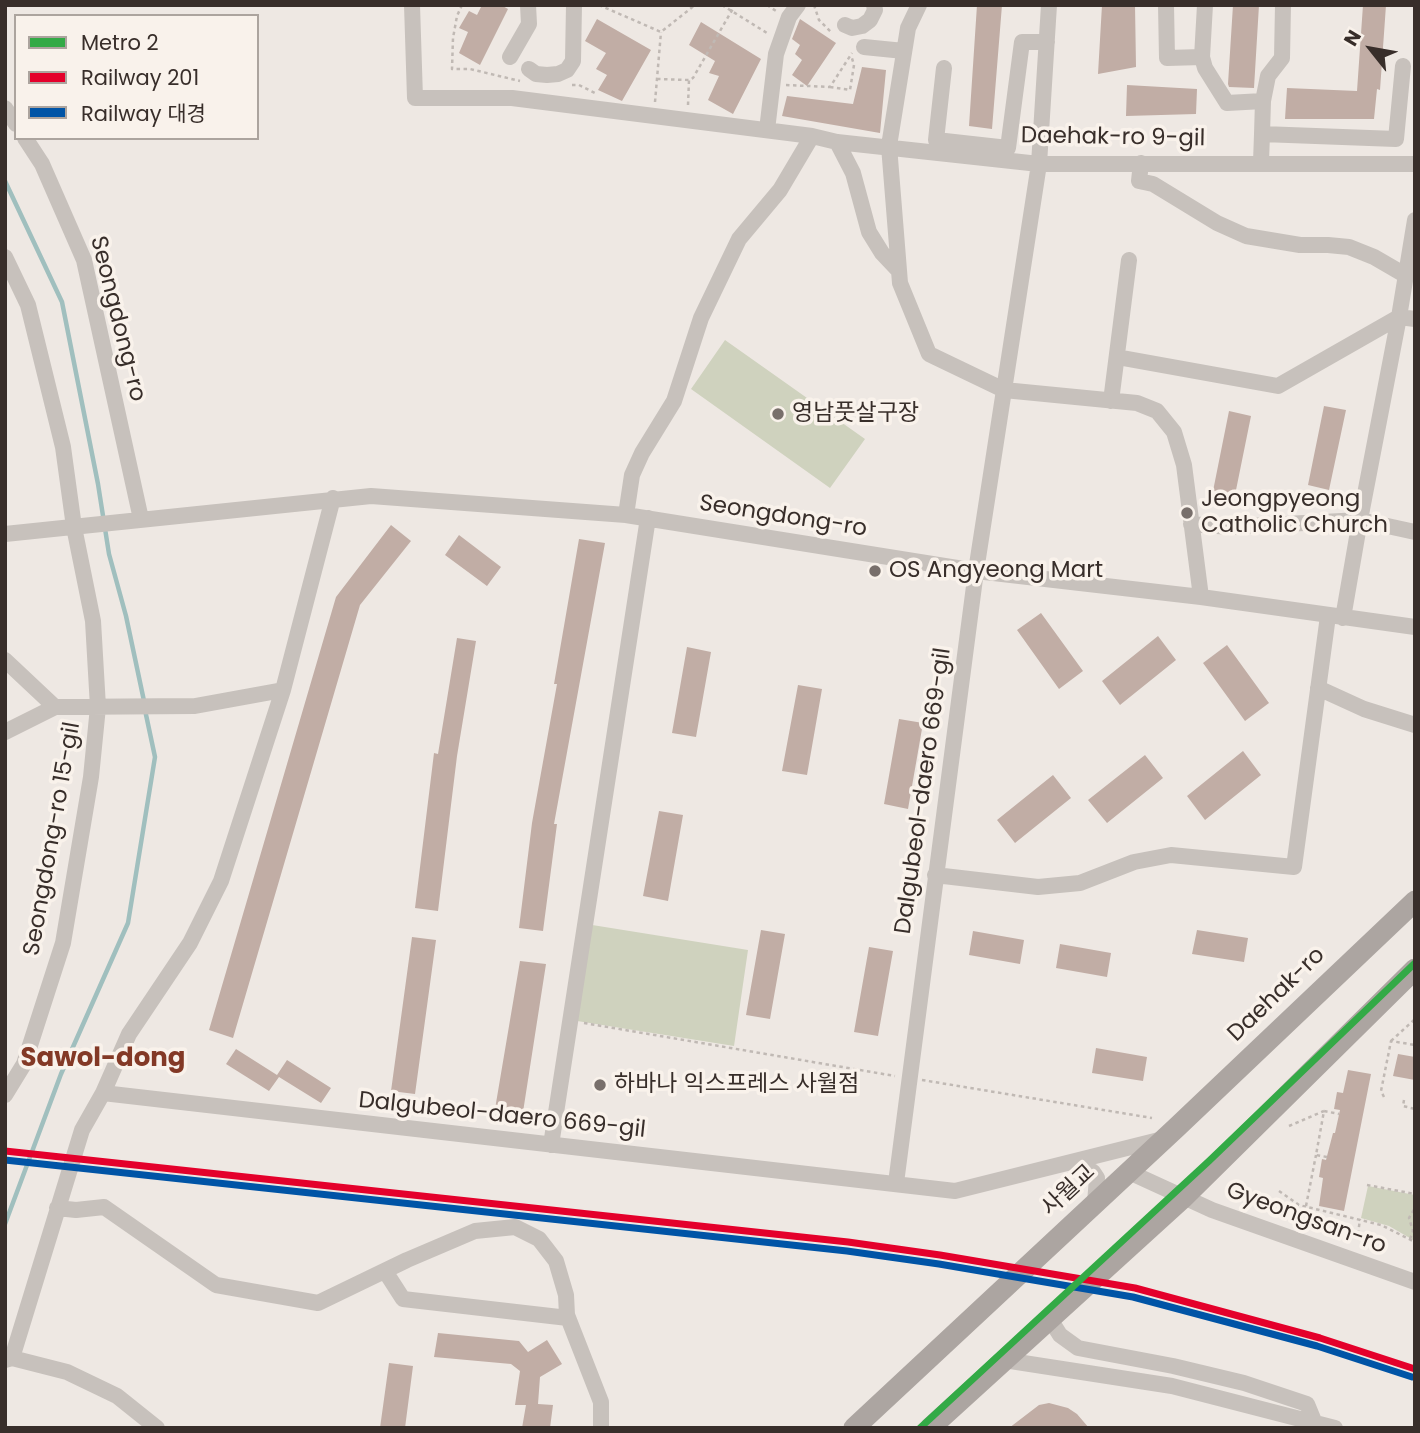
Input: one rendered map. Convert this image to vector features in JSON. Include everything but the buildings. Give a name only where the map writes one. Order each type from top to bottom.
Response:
[{"type":"main road","name":"Daehak-ro","points":[[1170,1133],[1415,901]]},
{"type":"main road","points":[[930,1428],[1183,1198],[1415,969]]},
{"type":"main road","name":"사월교","points":[[854,1428],[1170,1133]]},
{"type":"street","name":"Daehak-ro 9-gil","points":[[412,5],[415,98],[512,97],[812,136],[837,142],[1039,163],[1415,164]]},
{"type":"street","points":[[510,57],[529,24],[528,5]]},
{"type":"street","points":[[529,69],[536,74],[547,75],[567,70],[573,61],[574,5]]},
{"type":"street","points":[[767,130],[776,54],[789,16],[798,5]]},
{"type":"street","points":[[845,25],[852,28],[862,26],[870,20],[875,10],[874,5]]},
{"type":"street","points":[[919,5],[908,27],[889,146],[900,283],[929,354],[1004,390],[1137,403],[1157,411],[1174,432],[1184,465],[1201,597]]},
{"type":"street","name":"Dalgubeol-daero 669-gil","points":[[895,1182],[976,571],[1039,163],[1049,5]]},
{"type":"street","points":[[1166,5],[1167,58],[1202,57]]},
{"type":"street","points":[[1205,5],[1202,57],[1205,68],[1227,103],[1263,101]]},
{"type":"street","points":[[1261,162],[1263,101],[1268,76],[1282,58],[1283,5]]},
{"type":"street","points":[[944,68],[936,139],[1008,148],[1022,42],[1047,42]]},
{"type":"street","points":[[857,50],[904,51]]},
{"type":"street","points":[[1262,134],[1396,139],[1403,66]]},
{"type":"street","points":[[626,515],[632,475],[642,453],[674,401],[701,318],[739,239],[780,190],[812,136]]},
{"type":"street","name":"Seongdong-ro","points":[[26,140],[42,164],[84,260],[139,520],[371,496],[626,515],[976,571],[1201,597],[1415,627]]},
{"type":"street","points":[[837,142],[853,173],[869,232],[882,253],[899,271]]},
{"type":"street","points":[[1141,163],[1139,181],[1153,184],[1217,223],[1246,236],[1300,245],[1328,244],[1349,247],[1374,257],[1405,275]]},
{"type":"street","points":[[934,875],[1038,887],[1080,883],[1134,862],[1171,855],[1294,867],[1318,688],[1407,318],[1405,275],[1415,220]]},
{"type":"street","points":[[5,257],[28,305],[63,447],[93,621],[98,707]]},
{"type":"street","points":[[1111,401],[1129,260]]},
{"type":"street","points":[[1117,357],[1278,386],[1407,318]]},
{"type":"street","points":[[158,1428],[117,1396],[66,1372],[9,1359],[82,1130],[103,1093],[129,1034],[190,943],[221,881],[283,690],[333,498]]},
{"type":"street","points":[[551,1145],[648,518]]},
{"type":"street","points":[[5,534],[139,520]]},
{"type":"street","points":[[1191,524],[1230,527],[1360,520],[1415,532]]},
{"type":"street","points":[[5,660],[55,707]]},
{"type":"street","points":[[1318,688],[1364,709],[1415,725]]},
{"type":"street","name":"Seongdong-ro 15-gil","points":[[5,732],[55,707],[195,706],[283,690]]},
{"type":"street","name":"Seongdong-ro 15-gil","points":[[5,1095],[23,1064],[63,943],[91,777],[98,707]]},
{"type":"street","name":"Dalgubeol-daero 669-gil","points":[[103,1093],[895,1182],[954,1191],[1079,1161],[1170,1133]]},
{"type":"street","points":[[1079,1161],[1097,1178],[1095,1203]]},
{"type":"street","name":"Gyeongsan-ro","points":[[1129,1172],[1183,1198],[1415,1282]]},
{"type":"street","points":[[57,1208],[76,1210],[104,1207],[216,1285],[318,1303],[475,1231],[515,1227],[539,1239],[556,1261],[566,1295],[568,1318],[601,1402],[601,1428]]},
{"type":"street","points":[[385,1271],[403,1299],[568,1318]]},
{"type":"street","points":[[1054,1315],[1060,1335],[1078,1348],[1244,1383],[1307,1404],[1314,1424]]},
{"type":"street","points":[[1004,1360],[1172,1386],[1335,1428]]},
{"type":"path","points":[[453,69],[453,38],[462,5]]},
{"type":"path","points":[[599,5],[661,32]]},
{"type":"path","points":[[654,116],[661,32],[695,5]]},
{"type":"path","points":[[722,5],[769,34],[772,24]]},
{"type":"path","points":[[657,79],[693,78],[735,5]]},
{"type":"path","points":[[767,5],[777,13],[783,5]]},
{"type":"path","points":[[830,87],[857,50]]},
{"type":"path","points":[[772,84],[850,90],[857,50]]},
{"type":"path","points":[[688,80],[688,110]]},
{"type":"path","points":[[1384,1097],[1381,1091],[1391,1041],[1415,1019]]},
{"type":"path","points":[[570,1020],[1152,1118]]},
{"type":"path","points":[[1391,1041],[1415,1045]]},
{"type":"path","points":[[1404,1100],[1403,1106],[1415,1109]]},
{"type":"path","points":[[1289,1126],[1324,1111],[1339,1114]]},
{"type":"path","points":[[1306,1207],[1324,1111]]},
{"type":"path","points":[[1316,1154],[1327,1157]]},
{"type":"path","points":[[1367,1185],[1415,1194]]},
{"type":"path","points":[[1279,1191],[1306,1207],[1389,1228],[1415,1242]]},
{"type":"path","points":[[1409,1240],[1413,1231],[1409,1218],[1415,1208]]},
{"type":"path","points":[[1358,1234],[1360,1219]]},
{"type":"green space","name":"영남풋살구장","points":[[725,340],[865,439],[830,488],[691,389]]},
{"type":"green space","points":[[586,924],[748,950],[734,1046],[571,1020]]},
{"type":"green space","points":[[1368,1186],[1415,1195],[1415,1241],[1389,1226],[1361,1218]]},
{"type":"waterway","points":[[5,181],[62,302],[109,554],[126,616],[144,701]]},
{"type":"waterway","points":[[5,1224],[61,1074],[128,923],[155,757],[145,710]]},
{"type":"metro line","name":"2","points":[[920,1428],[1209,1161],[1415,963]]},
{"type":"rail line","name":"201","points":[[5,1151],[848,1242],[940,1255],[1135,1288],[1320,1338],[1415,1369]]},
{"type":"rail line","name":"대경","points":[[5,1160],[847,1251],[939,1264],[1133,1297],[1317,1346],[1412,1377]]},
{"type":"place","name":"영남풋살구장","points":[[778,414]]},
{"type":"place","name":"Jeongpyeong Catholic Church","points":[[1187,513]]},
{"type":"place","name":"OS Angyeong Mart","points":[[875,571]]},
{"type":"place","name":"하바나 익스프레스 사월점","points":[[600,1085]]},
{"type":"district","name":"Sawol-dong","points":[[103,1059]]}]
